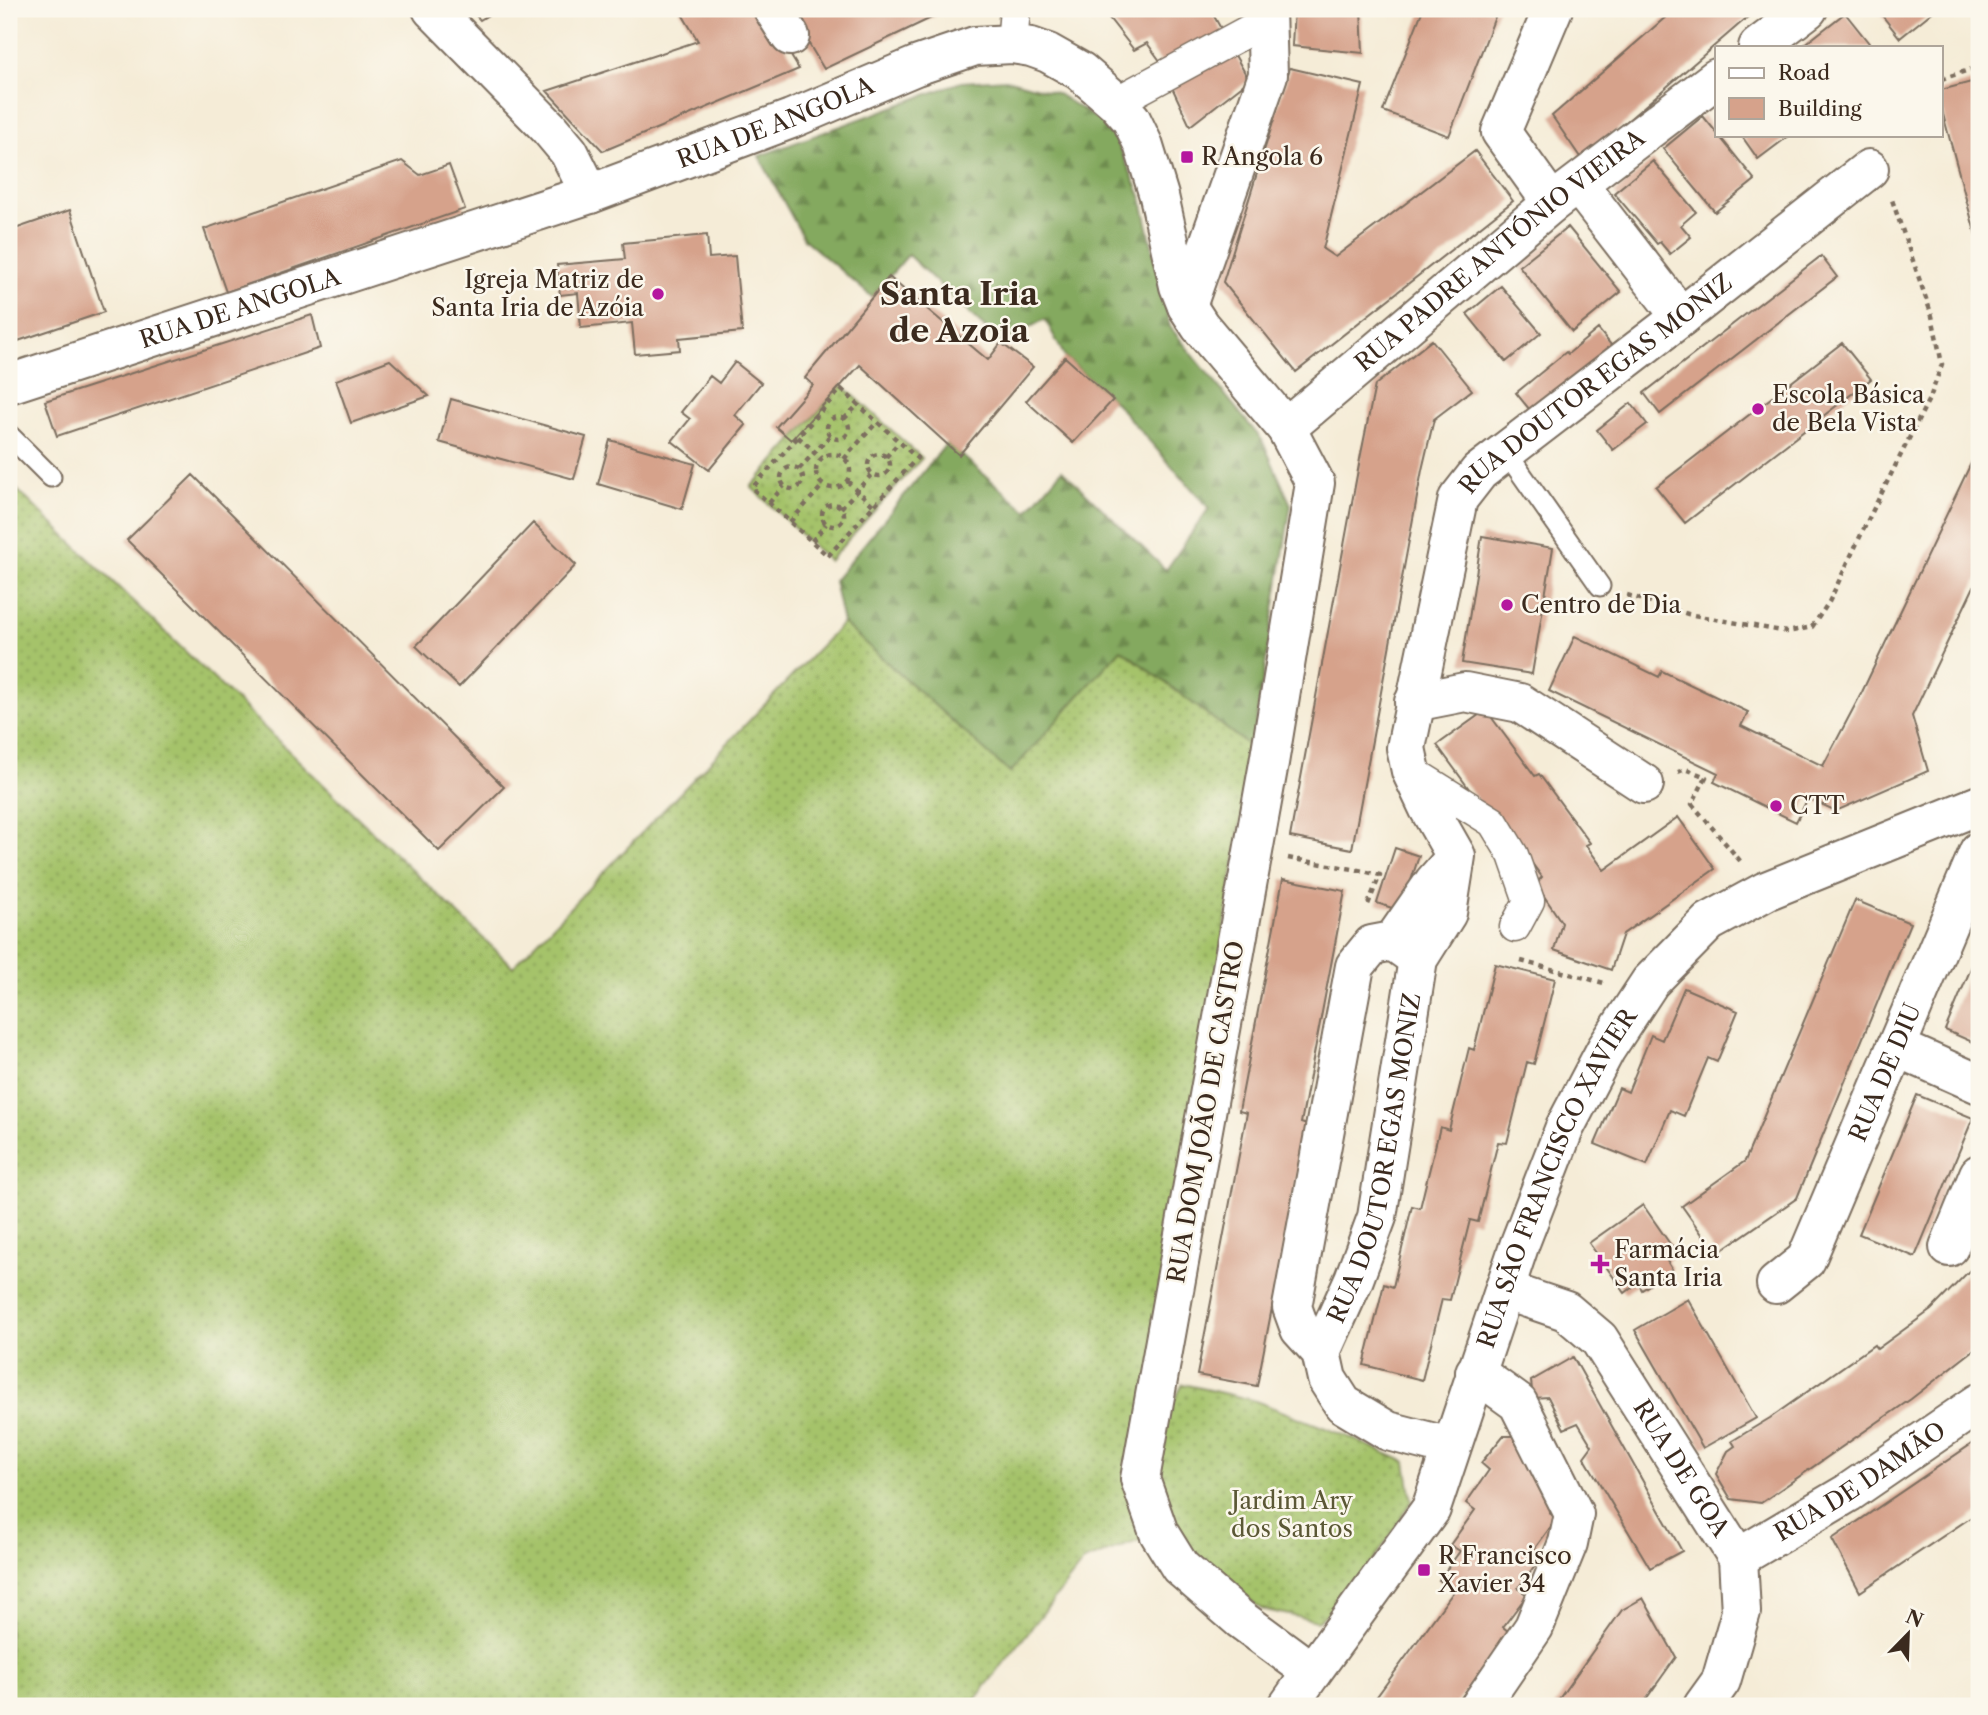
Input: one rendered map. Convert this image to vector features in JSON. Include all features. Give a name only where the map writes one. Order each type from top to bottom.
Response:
[{"type":"street","points":[[432,9],[548,127],[569,152],[590,194]]},
{"type":"street","points":[[1553,9],[1501,132],[1565,194],[1681,317]]},
{"type":"street","points":[[1759,46],[1808,9]]},
{"type":"street","points":[[1116,102],[1266,15],[1268,75],[1187,306]]},
{"type":"street","name":"RUA DE ANGOLA","points":[[9,384],[590,194],[791,119],[939,57],[975,46],[1013,26],[1031,47],[1064,61],[1093,81],[1131,119],[1143,144],[1159,196],[1179,286],[1187,306],[1200,326],[1286,428],[1314,483]]},
{"type":"street","name":"RUA PADRE ANTÓNIO VIEIRA","points":[[1286,428],[1565,194],[1715,80]]},
{"type":"street","name":"RUA DOUTOR EGAS MONIZ","points":[[1321,1352],[1354,1279],[1377,1217],[1406,950],[1434,882],[1456,856],[1411,771],[1406,748],[1458,499],[1479,472],[1869,169]]},
{"type":"street","name":"RUA DOM JOÃO DE CASTRO","points":[[1312,1672],[1240,1619],[1180,1567],[1158,1533],[1140,1479],[1269,764],[1314,483]]},
{"type":"street","points":[[1414,702],[1465,692],[1520,704],[1644,784]]},
{"type":"street","points":[[1411,771],[1493,822],[1513,855],[1529,901],[1515,927]]},
{"type":"street","name":"RUA SÃO FRANCISCO XAVIER","points":[[1288,1706],[1431,1509],[1520,1243],[1565,1128],[1606,1049],[1650,982],[1709,922],[1766,891],[1979,805]]},
{"type":"street","name":"RUA DE DIU","points":[[1776,1284],[1805,1260],[1979,850]]},
{"type":"street","name":"RUA DOUTOR EGAS MONIZ","points":[[1406,950],[1372,945],[1355,966],[1292,1307],[1300,1329],[1321,1352],[1327,1379],[1343,1404],[1388,1431],[1450,1447]]},
{"type":"street","points":[[1896,1047],[1979,1084]]},
{"type":"street","points":[[1949,1247],[1979,1174]]},
{"type":"street","name":"RUA DE GOA","points":[[1504,1290],[1566,1311],[1599,1339],[1738,1558],[1741,1612],[1721,1681],[1703,1706]]},
{"type":"street","points":[[1475,1372],[1518,1403],[1574,1514],[1568,1543],[1534,1627],[1480,1706]]},
{"type":"street","name":"RUA DE DAMÃO","points":[[1738,1558],[1849,1493],[1979,1404]]},
{"type":"lane","points":[[9,435],[51,477]]},
{"type":"lane","points":[[1506,452],[1600,586]]},
{"type":"path","points":[[1942,79],[1979,67]]},
{"type":"path","points":[[1600,586],[1688,614],[1787,632],[1812,627],[1829,602],[1931,395],[1942,364],[1932,316],[1893,201],[1869,169]]},
{"type":"path","points":[[841,389],[877,422],[917,458],[828,556],[752,488],[841,389]]},
{"type":"path","points":[[844,419],[858,405]]},
{"type":"path","points":[[830,419],[844,419],[849,425],[846,436],[836,439],[830,436],[826,429],[830,419]]},
{"type":"path","points":[[844,459],[877,422]]},
{"type":"path","points":[[799,469],[830,436]]},
{"type":"path","points":[[798,437],[822,458]]},
{"type":"path","points":[[886,457],[900,442]]},
{"type":"path","points":[[831,454],[844,459],[850,471],[843,485],[833,488],[818,481],[816,469],[822,458],[831,454]]},
{"type":"path","points":[[875,455],[886,457],[890,463],[887,473],[877,477],[872,474],[868,467],[869,460],[875,455]]},
{"type":"path","points":[[792,467],[802,472],[801,486],[794,489],[784,486],[781,475],[785,469],[792,467]]},
{"type":"path","points":[[841,508],[872,474]]},
{"type":"path","points":[[847,481],[874,506]]},
{"type":"path","points":[[790,522],[822,485]]},
{"type":"path","points":[[769,502],[784,486]]},
{"type":"path","points":[[833,504],[841,508],[844,516],[841,523],[834,526],[827,524],[822,516],[825,506],[833,504]]},
{"type":"path","points":[[812,541],[827,524]]},
{"type":"path","points":[[1644,784],[1686,769],[1706,777],[1692,804],[1766,891]]},
{"type":"path","points":[[1286,858],[1380,875],[1367,907]]},
{"type":"path","points":[[1515,927],[1505,956],[1611,985],[1634,1007]]},
{"type":"green space","points":[[1006,79],[1056,93],[1111,128],[1141,196],[1170,327],[1262,440],[1291,505],[1252,748],[1121,649],[1010,773],[843,623],[834,581],[947,443],[1027,511],[1062,470],[1166,570],[1209,508],[1113,400],[1065,357],[1045,319],[1001,343],[908,255],[872,297],[804,239],[759,156],[961,82]]},
{"type":"green space","points":[[842,385],[922,458],[829,561],[751,487]]},
{"type":"green space","points":[[9,482],[513,967],[843,623],[1010,772],[1121,649],[1252,748],[1140,1479],[1159,1533],[1084,1561],[970,1706],[9,1706]]},
{"type":"green space","name":"Jardim Ary dos Santos","points":[[1183,1384],[1253,1400],[1406,1462],[1412,1501],[1346,1600],[1317,1621],[1261,1609],[1182,1543],[1159,1485],[1161,1424]]},
{"type":"building","points":[[470,9],[498,9],[480,20]]},
{"type":"building","points":[[679,9],[762,9],[799,69],[603,151],[547,91],[698,41]]},
{"type":"building","points":[[788,9],[950,9],[824,69]]},
{"type":"building","points":[[1102,9],[1210,9],[1224,34],[1163,65],[1147,43],[1134,50]]},
{"type":"building","points":[[1294,9],[1361,9],[1363,53],[1292,46]]},
{"type":"building","points":[[1423,9],[1498,9],[1449,136],[1383,111]]},
{"type":"building","points":[[1675,9],[1757,9],[1582,160],[1552,116]]},
{"type":"building","points":[[1877,9],[1936,9],[1900,38]]},
{"type":"building","points":[[1845,13],[1871,46],[1804,46]]},
{"type":"building","points":[[1232,50],[1249,80],[1190,126],[1170,83]]},
{"type":"building","points":[[1290,68],[1363,85],[1323,249],[1335,257],[1475,151],[1513,201],[1296,372],[1223,282]]},
{"type":"building","points":[[1979,80],[1979,243],[1942,111],[1942,90]]},
{"type":"building","points":[[1703,116],[1715,131],[1715,136],[1719,136],[1755,180],[1715,212],[1663,149]]},
{"type":"building","points":[[1742,136],[1789,136],[1758,159]]},
{"type":"building","points":[[402,161],[420,175],[449,165],[465,209],[226,292],[204,229]]},
{"type":"building","points":[[1653,161],[1696,212],[1681,225],[1691,237],[1670,254],[1660,242],[1657,244],[1614,193]]},
{"type":"building","points":[[70,210],[104,312],[9,344],[9,231]]},
{"type":"building","points":[[1568,227],[1621,292],[1572,332],[1519,266]]},
{"type":"building","name":"Igreja Matriz de Santa Iria de Azóia","points":[[707,235],[709,258],[735,256],[742,332],[679,338],[680,350],[635,354],[632,323],[581,328],[578,293],[560,295],[557,265],[625,259],[623,243]]},
{"type":"building","points":[[1821,256],[1837,277],[1660,414],[1644,393]]},
{"type":"building","points":[[889,277],[988,360],[1001,343],[1033,367],[959,455],[860,365],[791,440],[776,427],[813,385],[805,378]]},
{"type":"building","points":[[1501,286],[1541,333],[1506,362],[1467,314]]},
{"type":"building","points":[[312,315],[320,348],[57,436],[45,401]]},
{"type":"building","points":[[1598,329],[1616,351],[1534,415],[1516,393]]},
{"type":"building","points":[[1432,340],[1472,390],[1434,419],[1422,470],[1352,849],[1290,837],[1375,385]]},
{"type":"building","points":[[1842,343],[1871,379],[1685,523],[1656,487]]},
{"type":"building","points":[[1065,357],[1113,400],[1073,443],[1026,401]]},
{"type":"building","points":[[390,360],[429,396],[351,423],[336,380]]},
{"type":"building","points":[[735,362],[761,383],[735,415],[746,425],[709,470],[672,441],[690,419],[681,412],[710,376],[719,383]]},
{"type":"building","points":[[451,399],[586,437],[574,479],[439,442]]},
{"type":"building","points":[[1631,403],[1647,424],[1613,450],[1597,430]]},
{"type":"building","points":[[610,440],[695,464],[682,509],[598,484]]},
{"type":"building","points":[[1974,457],[1979,460],[1979,576],[1912,716],[1928,771],[1836,811],[1808,798],[1796,822],[1714,782],[1718,773],[1549,691],[1575,636],[1659,677],[1662,671],[1748,712],[1741,726],[1823,766],[1862,692]]},
{"type":"building","points":[[193,475],[504,787],[439,851],[127,540]]},
{"type":"building","points":[[533,523],[576,565],[459,687],[416,646]]},
{"type":"building","name":"Centro de Dia","points":[[1482,536],[1553,548],[1532,674],[1462,663]]},
{"type":"building","points":[[1486,710],[1535,776],[1539,774],[1590,843],[1586,845],[1604,870],[1678,817],[1715,869],[1623,934],[1611,970],[1554,950],[1562,923],[1536,884],[1542,877],[1492,809],[1486,812],[1437,745]]},
{"type":"building","points":[[1395,848],[1419,856],[1401,911],[1377,903]]},
{"type":"building","points":[[1283,879],[1345,891],[1301,1123],[1307,1125],[1257,1386],[1197,1375],[1247,1113],[1239,1111]]},
{"type":"building","points":[[1855,900],[1910,923],[1797,1198],[1716,1254],[1682,1206],[1745,1161]]},
{"type":"building","points":[[1979,949],[1979,1045],[1945,1030]]},
{"type":"building","points":[[1495,964],[1555,979],[1534,1064],[1527,1062],[1507,1143],[1498,1142],[1478,1222],[1470,1220],[1450,1300],[1442,1299],[1422,1380],[1364,1365],[1384,1284],[1393,1287],[1412,1206],[1420,1208],[1440,1127],[1449,1130],[1469,1048],[1474,1050]]},
{"type":"building","points":[[1684,988],[1738,1011],[1717,1062],[1708,1058],[1684,1116],[1670,1110],[1647,1165],[1595,1144],[1619,1088],[1628,1092],[1651,1035],[1662,1040]]},
{"type":"building","points":[[1917,1095],[1973,1118],[1915,1257],[1859,1234]]},
{"type":"building","points":[[1643,1205],[1677,1254],[1667,1261],[1672,1269],[1642,1290],[1638,1283],[1625,1293],[1589,1243]]},
{"type":"building","points":[[1979,1256],[1979,1346],[1911,1399],[1761,1503],[1731,1499],[1716,1474],[1728,1451],[1735,1446],[1732,1441],[1770,1418],[1874,1345],[1877,1349],[1931,1310],[1973,1267]]},
{"type":"building","points":[[1688,1299],[1756,1418],[1703,1448],[1635,1330]]},
{"type":"building","points":[[1573,1357],[1682,1551],[1650,1568],[1584,1457],[1592,1446],[1578,1423],[1564,1429],[1548,1397],[1533,1398],[1531,1381]]},
{"type":"building","points":[[1503,1436],[1526,1436],[1560,1498],[1549,1513],[1557,1518],[1533,1551],[1541,1557],[1518,1588],[1527,1595],[1503,1627],[1509,1632],[1455,1706],[1370,1706],[1454,1591],[1439,1580],[1460,1551],[1450,1545],[1475,1510],[1466,1503],[1489,1470],[1481,1463]]},
{"type":"building","points":[[1979,1439],[1979,1512],[1860,1592],[1832,1539]]},
{"type":"building","points":[[1643,1598],[1676,1657],[1641,1706],[1554,1706],[1622,1610]]},
{"type":"place","name":"R Angola 6","points":[[1187,157]]},
{"type":"place","name":"Igreja Matriz de Santa Iria de Azóia","points":[[658,294]]},
{"type":"place","name":"Escola Básica de Bela Vista","points":[[1758,409]]},
{"type":"place","name":"Centro de Dia","points":[[1507,605]]},
{"type":"place","name":"CTT","points":[[1776,806]]},
{"type":"place","name":"Farmácia Santa Iria","points":[[1600,1264]]},
{"type":"place","name":"R Francisco Xavier 34","points":[[1424,1570]]},
{"type":"district","name":"Santa Iria de Azoia","points":[[959,312]]}]
